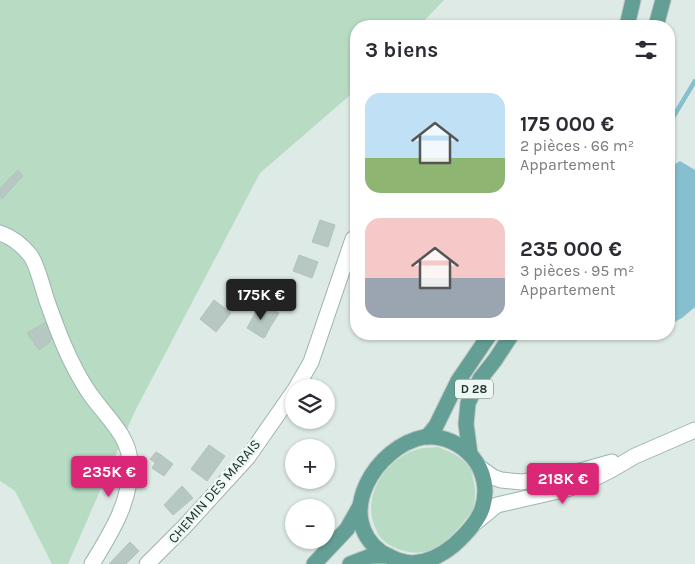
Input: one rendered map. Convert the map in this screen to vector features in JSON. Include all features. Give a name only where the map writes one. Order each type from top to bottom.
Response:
[{"type":"main road","points":[[628,20],[633,0]]},
{"type":"main road","points":[[658,20],[663,0]]},
{"type":"main road","name":"D 28","points":[[427,437],[436,426],[458,381],[486,340]]},
{"type":"main road","name":"D 28","points":[[470,454],[466,424],[468,403],[480,379],[496,360],[508,340]]},
{"type":"main road","points":[[314,564],[347,529],[360,506],[364,489],[370,477],[382,460],[404,443],[427,437],[444,438],[454,442],[470,454],[480,467],[484,480],[482,510],[474,524],[458,541],[437,557],[425,562],[399,561],[377,548],[369,539],[363,527],[360,506]]},
{"type":"main road","points":[[350,564],[371,556],[389,556]]},
{"type":"street","points":[[0,233],[12,237],[31,256],[51,312],[79,377],[96,403],[117,428],[126,445],[130,462],[127,494],[116,524],[92,564]]},
{"type":"street","points":[[301,379],[310,362],[350,248]]},
{"type":"street","name":"CHEMIN DES MARAIS","points":[[147,564],[185,526],[248,457],[285,404]]},
{"type":"street","points":[[474,524],[497,505],[567,489],[587,482],[635,456],[695,430]]},
{"type":"street","points":[[480,467],[493,477],[501,480],[528,482],[584,470],[635,456]]},
{"type":"green space","points":[[0,0],[444,0],[425,20],[350,20],[350,95],[260,173],[134,413],[68,564],[52,564],[15,491],[0,481]]},
{"type":"green space","points":[[438,447],[458,456],[470,469],[475,491],[475,501],[472,510],[453,534],[436,547],[415,553],[396,548],[385,542],[376,530],[371,505],[374,492],[379,480],[387,470],[407,453],[423,448]]},
{"type":"water","points":[[680,161],[695,170],[695,307],[675,322],[675,164]]},
{"type":"building","points":[[18,170],[23,176],[18,181],[12,176]]},
{"type":"building","points":[[12,176],[18,181],[2,199],[0,197],[0,189]]},
{"type":"building","points":[[320,220],[335,225],[328,247],[312,242]]},
{"type":"building","points":[[299,255],[318,262],[312,278],[293,271]]},
{"type":"building","points":[[214,300],[231,313],[216,332],[200,319]]},
{"type":"building","points":[[260,304],[274,312],[266,326],[269,329],[263,338],[247,328]]},
{"type":"building","points":[[275,311],[279,313],[269,329],[266,326]]},
{"type":"building","points":[[48,321],[57,335],[39,350],[27,333]]},
{"type":"building","points":[[209,445],[225,456],[207,481],[191,469]]},
{"type":"building","points":[[156,452],[161,455],[155,463],[150,459]]},
{"type":"building","points":[[161,455],[173,464],[164,476],[152,468]]},
{"type":"building","points":[[182,486],[193,498],[173,515],[164,505]]},
{"type":"building","points":[[130,542],[139,551],[126,564],[109,564]]},
{"type":"waterway","points":[[675,114],[695,81]]}]
